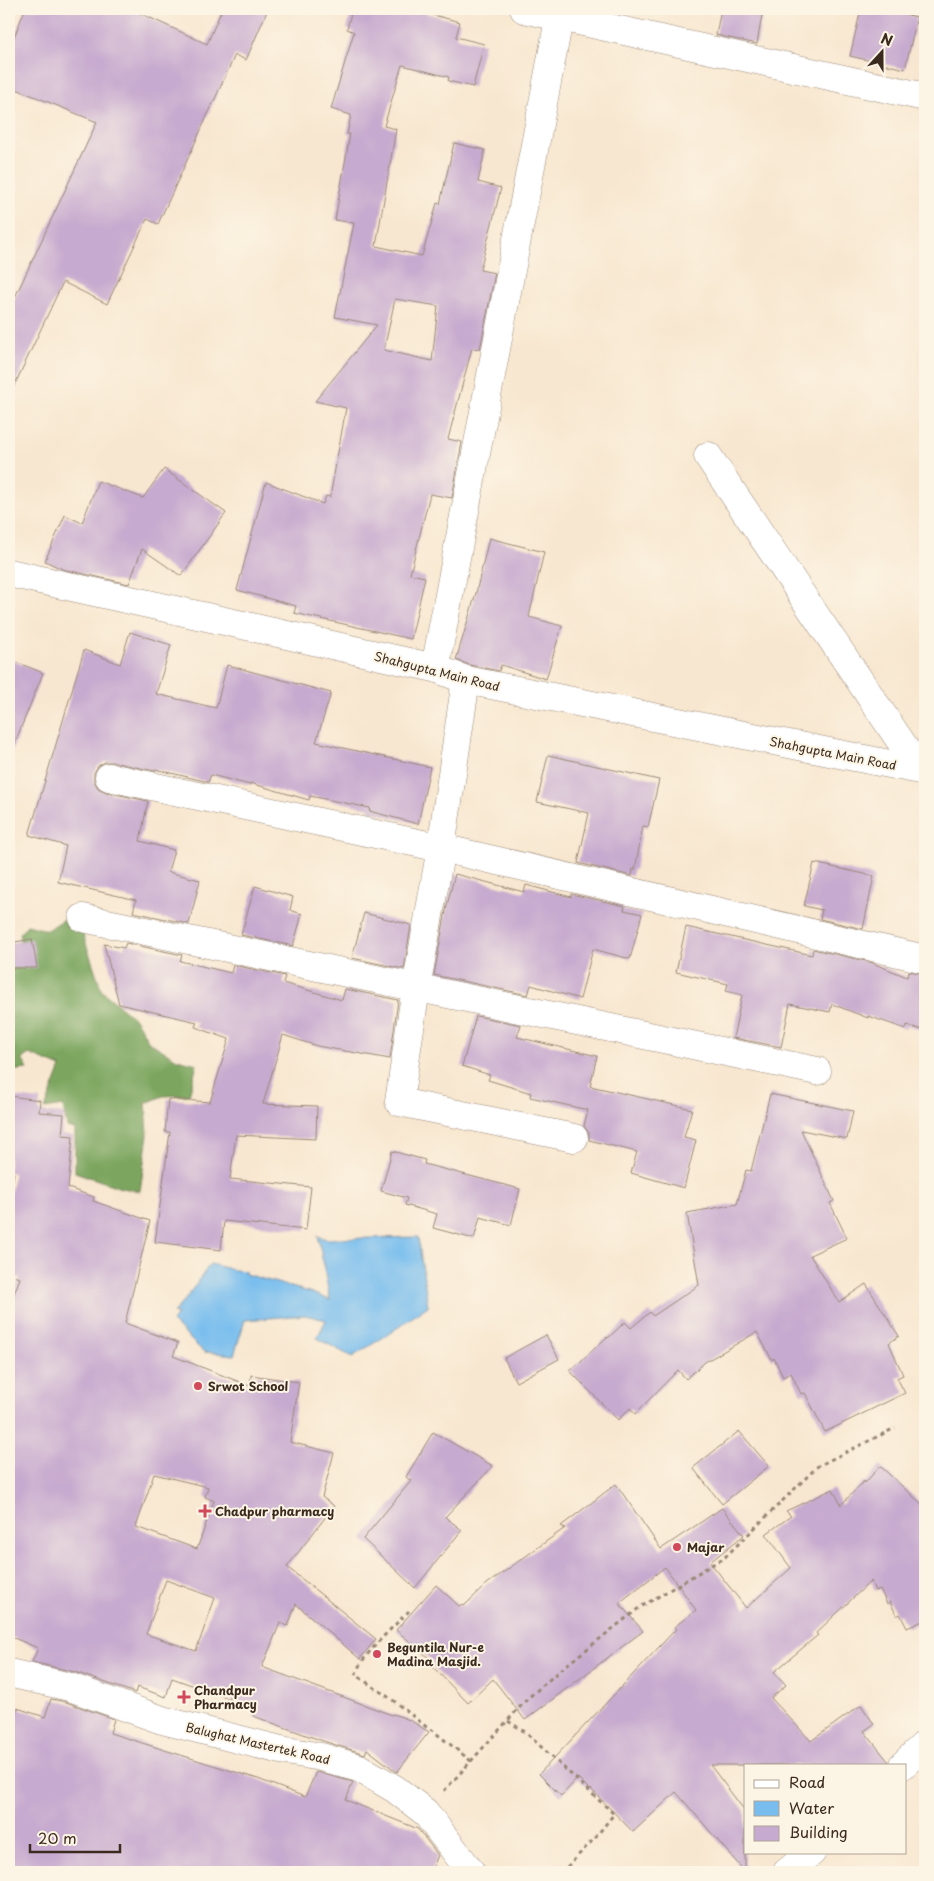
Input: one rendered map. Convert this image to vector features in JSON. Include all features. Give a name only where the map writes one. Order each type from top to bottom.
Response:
[{"type":"street","points":[[524,9],[561,12],[925,97]]},
{"type":"street","points":[[435,668],[561,12]]},
{"type":"street","points":[[708,456],[923,771]]},
{"type":"street","name":"Shahgupta Main Road","points":[[9,573],[435,668],[466,680],[923,771]]},
{"type":"street","points":[[466,680],[441,848],[416,988],[399,1102],[574,1138]]},
{"type":"street","points":[[109,777],[441,848],[925,959]]},
{"type":"street","points":[[83,918],[817,1071]]},
{"type":"street","name":"Balughat Mastertek Road","points":[[9,1673],[70,1687],[162,1720],[281,1750],[321,1757],[359,1768],[395,1789],[425,1812],[471,1872]]},
{"type":"street","points":[[905,1764],[925,1744]]},
{"type":"street","points":[[787,1872],[810,1854]]},
{"type":"path","points":[[425,1812],[528,1698],[557,1673],[639,1608],[725,1557],[818,1466],[895,1428]]},
{"type":"path","points":[[409,1611],[374,1646],[360,1664],[356,1675],[394,1701],[471,1761]]},
{"type":"path","points":[[508,1721],[525,1732],[614,1814],[594,1839],[562,1872]]},
{"type":"green space","points":[[63,920],[79,923],[102,991],[136,1020],[149,1042],[177,1059],[197,1064],[189,1095],[163,1096],[146,1103],[148,1135],[140,1191],[121,1188],[75,1172],[75,1129],[67,1127],[63,1106],[45,1109],[61,1067],[29,1054],[22,1059],[28,1069],[9,1071],[9,968],[20,968],[20,934],[27,925],[47,930]]},
{"type":"water","points":[[318,1236],[326,1239],[418,1237],[428,1306],[352,1357],[317,1338],[326,1320],[305,1315],[245,1320],[234,1355],[204,1352],[172,1322],[177,1314],[173,1313],[185,1300],[210,1264],[245,1271],[245,1274],[309,1292],[330,1300]]},
{"type":"water","points":[[887,1869],[892,1872],[817,1872]]},
{"type":"building","points":[[25,9],[131,9],[207,44],[222,9],[268,9],[246,60],[235,55],[158,224],[147,219],[107,304],[63,282],[9,397],[9,310],[97,122],[9,86],[9,50]]},
{"type":"building","points":[[352,9],[397,9],[417,14],[418,11],[460,22],[456,37],[484,44],[473,87],[448,81],[449,77],[402,65],[384,126],[396,129],[376,246],[422,256],[437,203],[440,204],[454,143],[485,150],[478,182],[501,188],[480,270],[495,273],[480,349],[472,348],[448,439],[462,442],[452,498],[430,494],[410,574],[425,577],[411,639],[294,613],[296,606],[237,590],[266,482],[323,504],[326,496],[330,497],[346,408],[315,401],[377,325],[335,317],[354,223],[335,220],[350,134],[347,134],[351,115],[331,109],[354,32],[347,29]],"holes":[[[395,299],[438,306],[432,361],[384,350]]]},
{"type":"building","points":[[721,9],[763,9],[757,44],[716,35]]},
{"type":"building","points":[[861,9],[882,9],[917,17],[905,69],[850,56]]},
{"type":"building","points":[[164,469],[226,513],[181,576],[142,549],[129,584],[62,569],[45,561],[65,515],[82,523],[98,481],[143,498]]},
{"type":"building","points":[[489,538],[544,552],[529,617],[562,626],[546,679],[501,665],[499,671],[456,660],[476,593]]},
{"type":"building","points":[[130,632],[171,645],[156,694],[216,708],[227,665],[331,693],[316,742],[430,767],[418,824],[369,811],[370,808],[310,796],[309,800],[250,783],[250,785],[211,775],[208,782],[155,769],[155,771],[105,762],[98,766],[94,773],[94,781],[98,788],[106,792],[148,801],[140,841],[174,850],[168,872],[200,880],[189,924],[133,912],[136,900],[58,882],[66,846],[29,835],[84,650],[120,664]]},
{"type":"building","points":[[9,659],[43,673],[10,755],[9,755]]},
{"type":"building","points":[[548,755],[659,780],[648,827],[643,826],[635,870],[633,869],[632,876],[578,863],[589,813],[537,802]]},
{"type":"building","points":[[814,863],[874,876],[863,929],[820,919],[822,910],[804,906]]},
{"type":"building","points":[[455,874],[524,892],[526,885],[571,897],[571,894],[625,906],[624,910],[642,914],[630,959],[593,949],[580,999],[531,985],[528,995],[434,975],[447,905]]},
{"type":"building","points":[[255,886],[293,897],[290,910],[302,914],[293,946],[241,935]]},
{"type":"building","points":[[364,913],[411,925],[404,969],[352,958]]},
{"type":"building","points":[[686,927],[812,955],[813,949],[870,962],[907,977],[909,971],[925,974],[925,1031],[907,1025],[906,1029],[868,1016],[868,1018],[832,1004],[830,1012],[790,1004],[781,1047],[733,1038],[742,995],[726,991],[728,984],[676,972]]},
{"type":"building","points":[[32,939],[37,968],[9,968],[9,943]]},
{"type":"building","points":[[126,943],[182,955],[180,961],[231,973],[233,965],[285,976],[283,983],[342,1000],[345,989],[398,1000],[390,1059],[317,1046],[283,1035],[263,1104],[317,1106],[316,1139],[236,1135],[230,1179],[311,1187],[306,1230],[224,1221],[221,1250],[155,1242],[170,1132],[165,1132],[168,1099],[210,1102],[229,1039],[195,1027],[197,1022],[119,1004],[104,944],[124,948]]},
{"type":"building","points":[[476,1016],[521,1025],[517,1037],[597,1056],[590,1086],[692,1109],[684,1137],[696,1140],[684,1188],[631,1173],[637,1152],[589,1140],[589,1133],[584,1126],[588,1110],[530,1097],[531,1093],[488,1080],[490,1075],[462,1066]]},
{"type":"building","points":[[770,1094],[853,1111],[847,1139],[801,1130],[834,1201],[830,1203],[847,1238],[810,1255],[839,1302],[866,1284],[899,1336],[889,1343],[903,1375],[897,1378],[905,1393],[825,1432],[805,1393],[801,1394],[791,1373],[783,1377],[774,1358],[772,1360],[757,1332],[705,1362],[686,1379],[678,1370],[635,1414],[630,1408],[618,1420],[570,1371],[625,1322],[631,1328],[650,1312],[653,1316],[699,1285],[687,1213],[737,1204],[746,1170],[751,1171]]},
{"type":"building","points":[[9,1096],[40,1100],[39,1112],[64,1114],[62,1135],[73,1136],[68,1188],[94,1197],[93,1201],[150,1221],[125,1323],[178,1343],[173,1356],[250,1386],[251,1375],[299,1382],[290,1442],[334,1453],[322,1497],[334,1506],[287,1567],[376,1639],[360,1659],[296,1604],[288,1626],[280,1623],[262,1667],[410,1720],[429,1732],[397,1772],[367,1749],[365,1754],[253,1716],[256,1708],[172,1678],[166,1697],[137,1687],[135,1693],[75,1672],[32,1662],[38,1648],[9,1636],[9,1307],[20,1278],[9,1275],[9,1203],[14,1173],[9,1172]],"holes":[[[154,1474],[208,1487],[205,1497],[214,1501],[197,1549],[136,1527]],[[166,1580],[215,1598],[196,1651],[146,1634]]]},
{"type":"building","points":[[392,1151],[425,1160],[424,1164],[520,1189],[511,1225],[480,1217],[474,1239],[433,1228],[437,1214],[405,1205],[407,1198],[381,1191]]},
{"type":"building","points":[[546,1335],[559,1359],[516,1382],[504,1358]]},
{"type":"building","points":[[739,1431],[769,1466],[722,1504],[693,1468]]},
{"type":"building","points":[[433,1432],[493,1466],[445,1517],[462,1530],[415,1588],[363,1539],[411,1481],[406,1477]]},
{"type":"building","points":[[880,1466],[925,1507],[925,1620],[907,1628],[900,1614],[897,1616],[890,1602],[887,1604],[880,1589],[875,1591],[871,1581],[816,1633],[818,1635],[774,1672],[786,1685],[771,1698],[811,1741],[861,1705],[874,1724],[864,1731],[888,1761],[888,1764],[710,1765],[744,1810],[745,1872],[676,1792],[633,1832],[578,1778],[561,1796],[539,1774],[676,1629],[674,1627],[696,1610],[665,1567],[619,1603],[643,1631],[525,1720],[493,1679],[468,1703],[432,1666],[435,1663],[396,1630],[436,1585],[459,1606],[462,1604],[464,1606],[487,1584],[565,1528],[561,1526],[616,1484],[661,1549],[722,1508],[744,1535],[710,1562],[746,1608],[791,1568],[766,1534],[791,1516],[786,1511],[833,1489],[841,1505],[864,1481],[865,1483]]},
{"type":"building","points":[[51,1699],[66,1702],[114,1719],[110,1733],[258,1779],[305,1797],[316,1772],[353,1782],[346,1800],[418,1829],[438,1855],[431,1872],[9,1872],[9,1710],[16,1712],[17,1708],[45,1717]]},
{"type":"place","name":"Srwot School","points":[[198,1386]]},
{"type":"place","name":"Chadpur pharmacy","points":[[205,1511]]},
{"type":"place","name":"Majar","points":[[677,1547]]},
{"type":"place","name":"Beguntila Nur-e Madina Masjid.","points":[[377,1654]]},
{"type":"place","name":"Chandpur Pharmacy","points":[[184,1697]]}]
